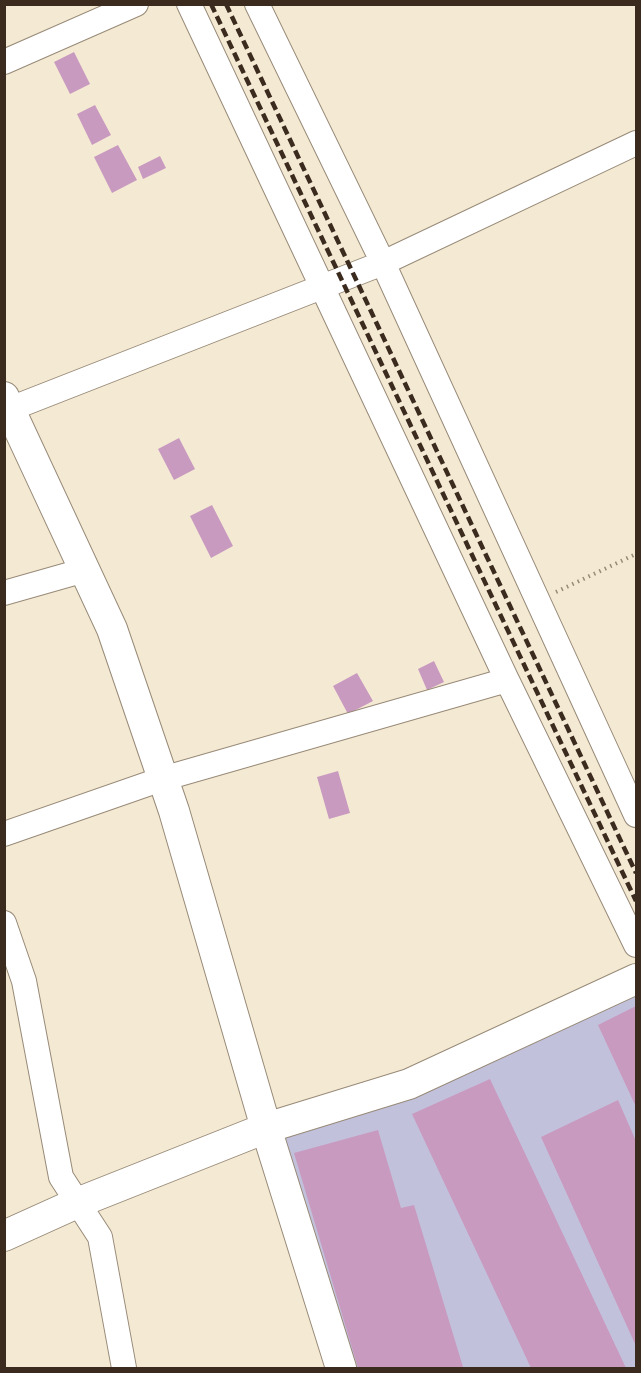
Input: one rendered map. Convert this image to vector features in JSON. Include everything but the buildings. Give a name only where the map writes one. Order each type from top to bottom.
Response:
[{"type":"street","points":[[4,62],[136,4]]},
{"type":"street","points":[[189,4],[507,680],[636,945]]},
{"type":"street","points":[[257,4],[383,263],[636,815]]},
{"type":"street","points":[[341,1368],[266,1128],[162,779],[112,629],[6,406],[383,263],[636,142]]},
{"type":"street","points":[[4,593],[85,570]]},
{"type":"street","points":[[4,834],[162,779],[507,680]]},
{"type":"street","points":[[4,923],[24,981],[61,1177],[100,1237],[124,1368]]},
{"type":"street","points":[[4,1236],[77,1203],[266,1128],[409,1084],[636,979]]},
{"type":"path","points":[[537,601],[636,554]]},
{"type":"shaded area","points":[[636,979],[636,1368],[340,1368],[266,1128]]},
{"type":"railway","points":[[211,4],[636,901]]},
{"type":"railway","points":[[226,4],[636,873]]}]
